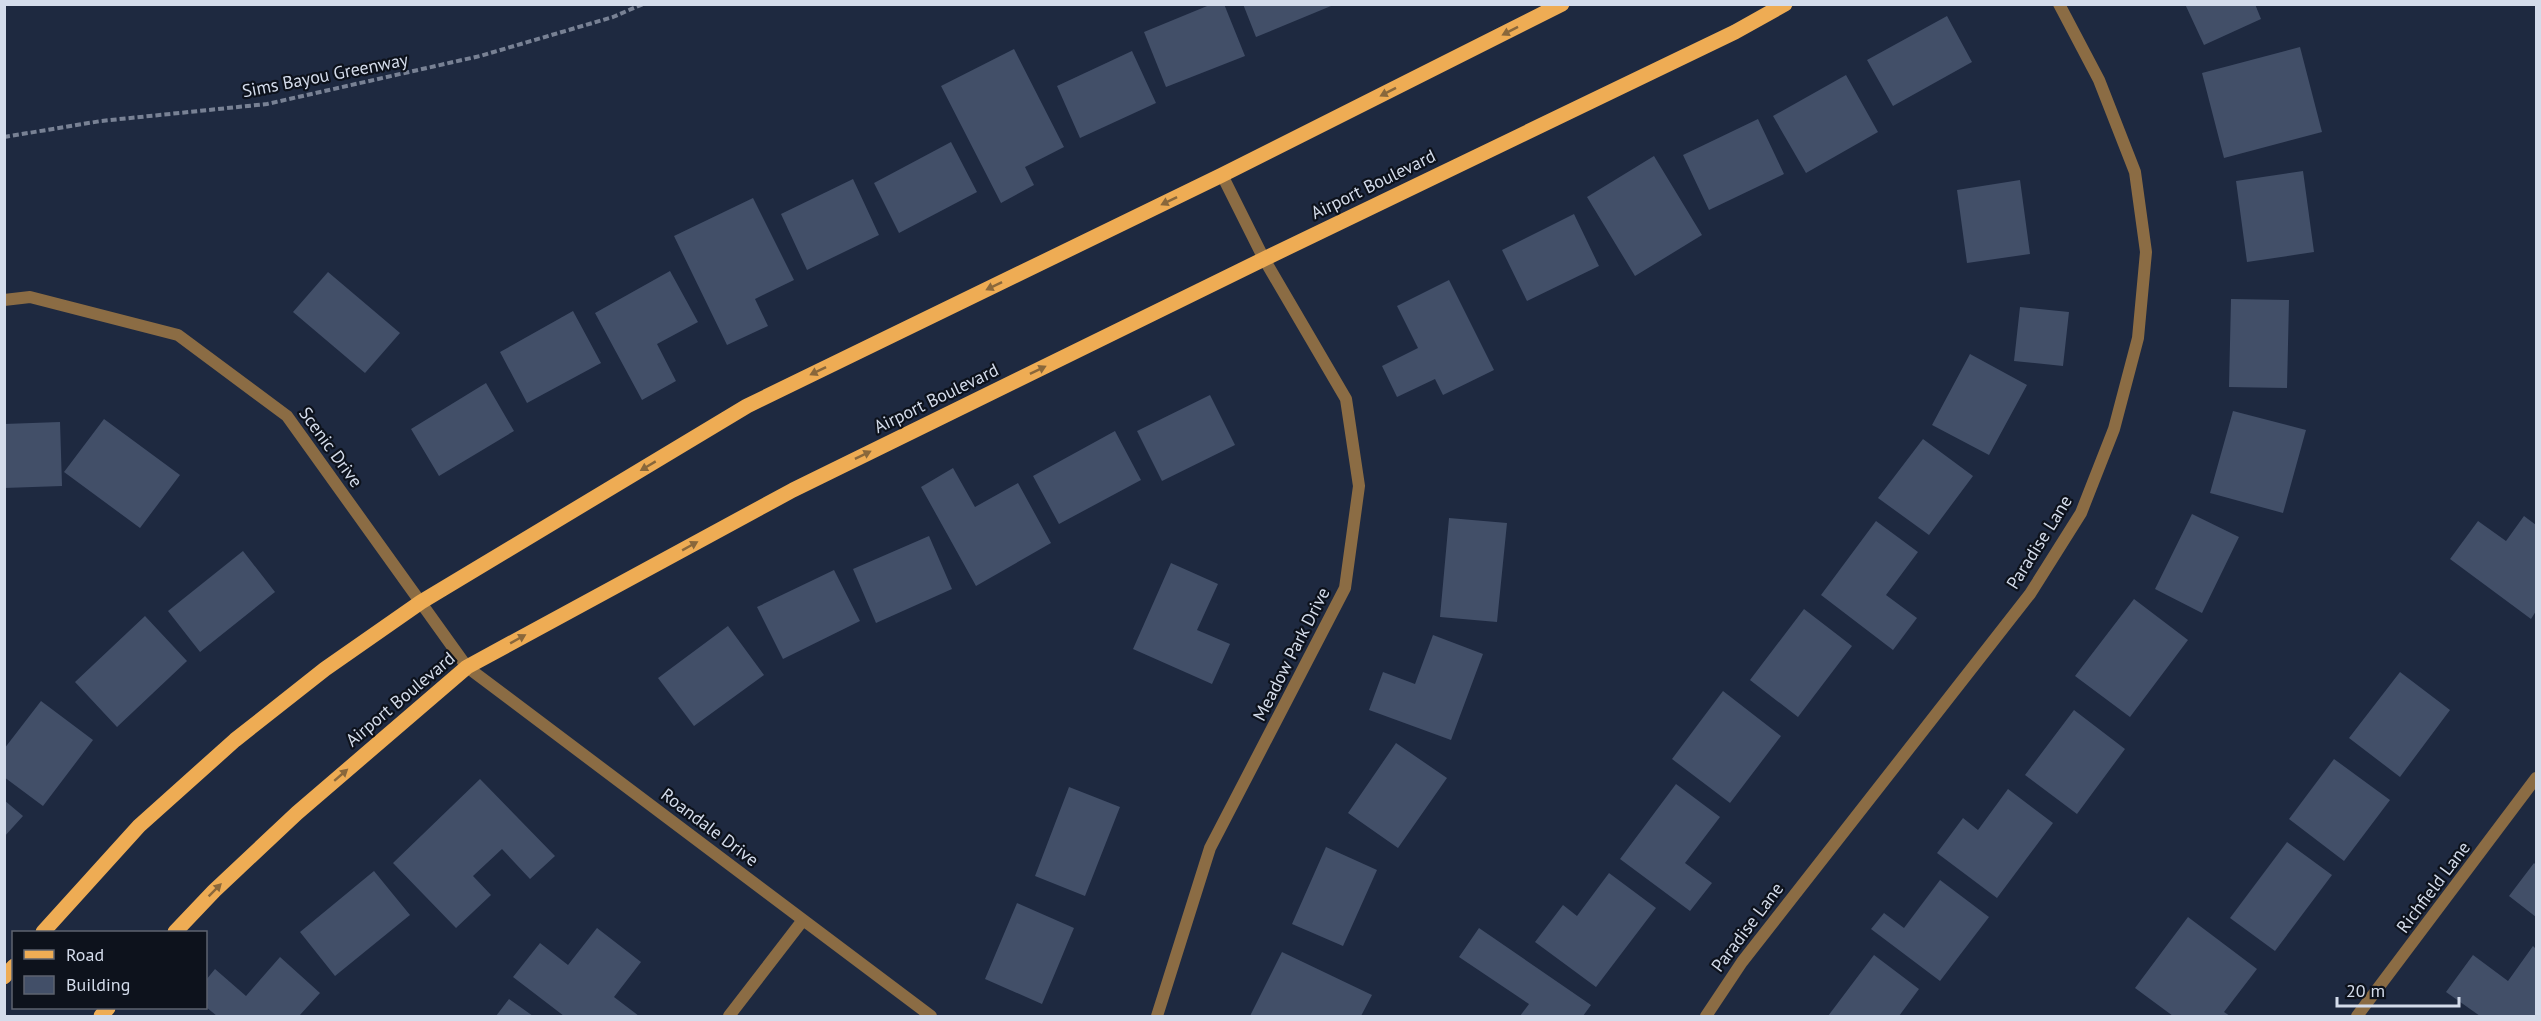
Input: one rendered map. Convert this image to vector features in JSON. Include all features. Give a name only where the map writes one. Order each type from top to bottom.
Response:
[{"type":"main road","points":[[45,931],[139,826],[235,740],[325,669],[421,602],[747,406],[1222,176],[1562,4]]},
{"type":"main road","name":"Airport Boulevard","points":[[177,931],[214,891],[297,813],[467,667],[793,490],[1735,32],[1785,4]]},
{"type":"street","name":"Paradise Lane","points":[[1706,1017],[1742,962],[2030,594],[2081,513],[2114,429],[2138,338],[2146,252],[2135,172],[2099,80],[2059,4]]},
{"type":"street","name":"Meadow Park Drive","points":[[1157,1017],[1210,848],[1345,588],[1359,486],[1346,399],[1264,259],[1222,176]]},
{"type":"street","name":"Scenic Drive","points":[[4,300],[30,297],[178,335],[287,416],[467,667]]},
{"type":"street","name":"Roandale Drive","points":[[467,667],[931,1017]]},
{"type":"street","name":"Richfield Lane","points":[[2357,1017],[2536,778]]},
{"type":"street","points":[[729,1017],[803,920]]},
{"type":"path","name":"Sims Bayou Greenway","points":[[4,137],[100,121],[267,104],[480,56],[613,17],[643,4]]},
{"type":"building","points":[[1212,4],[1224,4],[1245,56],[1166,87],[1144,32]]},
{"type":"building","points":[[1243,4],[1330,4],[1331,6],[1256,37]]},
{"type":"building","points":[[2185,4],[2255,4],[2261,19],[2204,45]]},
{"type":"building","points":[[1947,16],[1972,62],[1893,106],[1867,60]]},
{"type":"building","points":[[2300,47],[2322,132],[2224,158],[2202,73]]},
{"type":"building","points":[[1014,49],[1064,147],[1025,167],[1034,185],[1001,203],[941,86]]},
{"type":"building","points":[[1132,51],[1156,103],[1080,138],[1057,86]]},
{"type":"building","points":[[1846,75],[1878,132],[1806,173],[1773,116]]},
{"type":"building","points":[[1758,119],[1784,174],[1709,210],[1683,155]]},
{"type":"building","points":[[951,142],[977,192],[899,233],[874,183]]},
{"type":"building","points":[[1654,156],[1702,235],[1635,276],[1587,197]]},
{"type":"building","points":[[2303,171],[2314,252],[2247,262],[2236,181]]},
{"type":"building","points":[[853,179],[879,235],[807,270],[781,214]]},
{"type":"building","points":[[2020,180],[2030,254],[1967,263],[1957,190]]},
{"type":"building","points":[[753,198],[794,280],[755,299],[768,326],[727,345],[674,236]]},
{"type":"building","points":[[1574,214],[1599,266],[1527,301],[1502,250]]},
{"type":"building","points":[[670,271],[698,322],[657,344],[676,381],[642,400],[595,313]]},
{"type":"building","points":[[328,272],[400,333],[365,373],[293,312]]},
{"type":"building","points":[[1449,280],[1494,370],[1443,395],[1435,379],[1397,397],[1382,366],[1418,348],[1397,306]]},
{"type":"building","points":[[2231,299],[2289,300],[2287,388],[2229,387]]},
{"type":"building","points":[[2020,307],[2069,312],[2063,366],[2014,361]]},
{"type":"building","points":[[573,311],[601,363],[527,403],[500,352]]},
{"type":"building","points":[[1970,354],[2027,385],[1989,455],[1932,425]]},
{"type":"building","points":[[486,383],[514,431],[439,476],[411,429]]},
{"type":"building","points":[[1210,395],[1235,445],[1162,481],[1137,431]]},
{"type":"building","points":[[2233,411],[2306,430],[2283,513],[2210,493]]},
{"type":"building","points":[[104,419],[180,475],[140,528],[64,472]]},
{"type":"building","points":[[60,422],[62,486],[4,488],[4,424]]},
{"type":"building","points":[[1115,431],[1141,480],[1059,524],[1033,476]]},
{"type":"building","points":[[1923,439],[1973,476],[1929,535],[1878,498]]},
{"type":"building","points":[[953,468],[975,507],[1018,483],[1051,543],[976,586],[921,487]]},
{"type":"building","points":[[2192,514],[2239,537],[2202,613],[2155,589]]},
{"type":"building","points":[[2524,516],[2536,525],[2536,611],[2531,619],[2450,559],[2478,521],[2506,541]]},
{"type":"building","points":[[1449,518],[1507,523],[1497,622],[1440,617]]},
{"type":"building","points":[[1876,521],[1918,552],[1886,595],[1917,618],[1893,650],[1821,595]]},
{"type":"building","points":[[929,536],[952,589],[876,623],[853,569]]},
{"type":"building","points":[[243,551],[275,592],[200,652],[168,611]]},
{"type":"building","points":[[1171,563],[1218,584],[1197,630],[1230,644],[1212,684],[1133,649]]},
{"type":"building","points":[[834,570],[860,621],[783,659],[757,607]]},
{"type":"building","points":[[2134,599],[2188,640],[2130,717],[2075,676]]},
{"type":"building","points":[[1804,609],[1852,646],[1798,717],[1750,680]]},
{"type":"building","points":[[145,616],[187,661],[117,727],[75,682]]},
{"type":"building","points":[[728,626],[764,675],[694,726],[658,678]]},
{"type":"building","points":[[1433,635],[1483,654],[1451,740],[1369,710],[1383,672],[1415,684]]},
{"type":"building","points":[[2400,672],[2450,710],[2400,777],[2349,738]]},
{"type":"building","points":[[1723,691],[1781,736],[1730,803],[1672,759]]},
{"type":"building","points":[[41,701],[93,740],[43,806],[4,777],[4,749]]},
{"type":"building","points":[[2074,710],[2125,749],[2077,814],[2025,775]]},
{"type":"building","points":[[1396,743],[1447,778],[1398,848],[1348,813]]},
{"type":"building","points":[[2334,759],[2390,800],[2344,861],[2289,819]]},
{"type":"building","points":[[480,779],[555,856],[530,879],[502,849],[473,876],[491,895],[456,928],[393,863]]},
{"type":"building","points":[[1676,784],[1720,817],[1685,863],[1712,883],[1690,911],[1620,859]]},
{"type":"building","points":[[1069,787],[1120,807],[1085,896],[1035,876]]},
{"type":"building","points":[[2008,789],[2053,823],[1997,898],[1937,853],[1963,818],[1978,830]]},
{"type":"building","points":[[4,800],[23,816],[4,837]]},
{"type":"building","points":[[2287,842],[2332,875],[2275,951],[2230,918]]},
{"type":"building","points":[[1326,847],[1377,870],[1343,946],[1292,924]]},
{"type":"building","points":[[2534,863],[2536,865],[2536,917],[2509,896]]},
{"type":"building","points":[[374,871],[410,915],[335,976],[300,932]]},
{"type":"building","points":[[1609,873],[1656,908],[1596,987],[1535,942],[1563,905],[1577,916]]},
{"type":"building","points":[[1940,880],[1989,917],[1940,981],[1871,929],[1884,913],[1904,928]]},
{"type":"building","points":[[1017,903],[1074,928],[1042,1004],[985,979]]},
{"type":"building","points":[[2188,917],[2257,969],[2224,1012],[2230,1016],[2173,1016],[2135,988]]},
{"type":"building","points":[[597,928],[641,962],[614,997],[639,1016],[564,1016],[513,977],[540,943],[568,965]]},
{"type":"building","points":[[1479,928],[1591,1005],[1583,1016],[1520,1016],[1529,1004],[1459,957]]},
{"type":"building","points":[[2533,946],[2536,949],[2536,1016],[2480,1016],[2446,992],[2473,955],[2508,981]]},
{"type":"building","points":[[1282,952],[1372,995],[1361,1016],[1250,1016]]},
{"type":"building","points":[[1874,955],[1919,989],[1899,1016],[1828,1016]]},
{"type":"building","points":[[280,957],[320,993],[299,1016],[217,1016],[207,1008],[207,979],[215,969],[246,996]]},
{"type":"building","points":[[509,999],[533,1016],[496,1016]]}]
